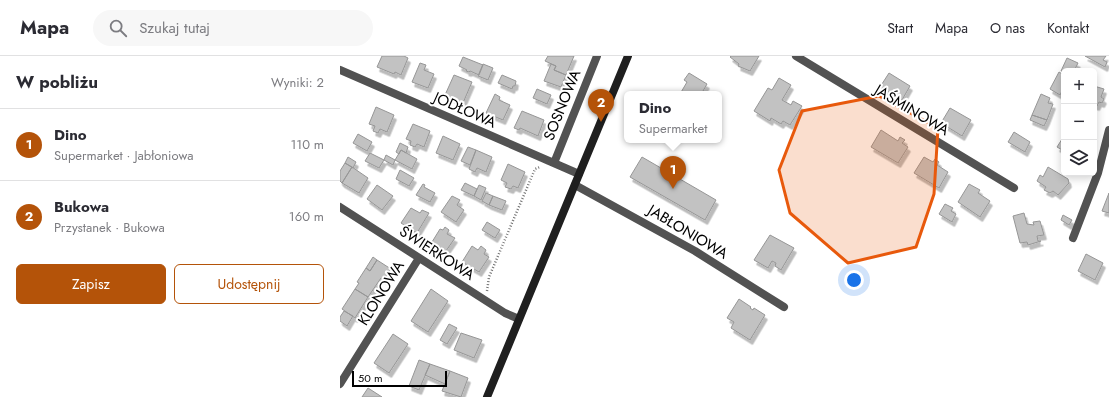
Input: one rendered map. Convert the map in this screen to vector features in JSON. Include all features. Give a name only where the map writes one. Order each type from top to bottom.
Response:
[{"type":"main road","points":[[487,397],[628,56]]},
{"type":"street","name":"SOSNOWA","points":[[554,163],[597,56]]},
{"type":"street","name":"JAŚMINOWA","points":[[796,56],[1014,188]]},
{"type":"street","name":"JODŁOWA","points":[[340,70],[579,174]]},
{"type":"street","points":[[1073,238],[1098,173],[1109,130]]},
{"type":"street","name":"JABŁONIOWA","points":[[575,185],[695,251],[784,307]]},
{"type":"street","name":"ŚWIERKOWA","points":[[340,207],[505,313],[519,320]]},
{"type":"street","name":"KLONOWA","points":[[340,384],[419,258]]},
{"type":"path","points":[[483,299],[487,290],[489,277],[535,169],[544,166]]},
{"type":"highlighted area","points":[[879,96],[938,128],[934,194],[916,247],[848,263],[790,213],[779,170],[802,111]]},
{"type":"building","points":[[382,56],[404,56],[408,58],[401,75],[395,72],[394,74],[377,67]]},
{"type":"building","points":[[548,56],[574,56],[566,75],[554,70],[556,66],[545,61]]},
{"type":"building","points":[[759,56],[750,71],[738,66],[739,64],[730,57]]},
{"type":"building","points":[[1085,56],[1106,56],[1103,60],[1107,62],[1105,67]]},
{"type":"building","points":[[463,57],[483,65],[479,75],[466,71],[467,70],[459,66]]},
{"type":"building","points":[[1067,58],[1078,63],[1076,68],[1062,68]]},
{"type":"building","points":[[420,63],[426,65],[424,70],[434,74],[428,88],[412,82]]},
{"type":"building","points":[[483,64],[493,68],[488,80],[478,76]]},
{"type":"building","points":[[551,64],[556,66],[554,70],[566,75],[561,87],[544,81]]},
{"type":"building","points":[[1059,72],[1061,73],[1060,95],[1050,89]]},
{"type":"building","points":[[689,73],[707,84],[703,91],[682,91],[687,82],[684,80]]},
{"type":"building","points":[[889,73],[910,86],[902,100],[880,87]]},
{"type":"building","points":[[454,75],[472,82],[463,103],[445,95]]},
{"type":"building","points":[[502,75],[516,81],[515,86],[513,86],[512,89],[498,83]]},
{"type":"building","points":[[779,78],[791,85],[782,100],[791,105],[793,101],[802,106],[790,125],[783,121],[781,124],[771,118],[770,121],[754,111],[768,88],[772,90]]},
{"type":"building","points":[[1097,87],[1104,89],[1101,97],[1104,99],[1102,103],[1099,102],[1097,106]]},
{"type":"building","points":[[537,89],[551,95],[547,104],[533,98]]},
{"type":"building","points":[[495,94],[500,97],[499,100],[510,105],[503,120],[486,113]]},
{"type":"building","points":[[1041,94],[1050,98],[1048,103],[1053,104],[1047,120],[1032,115]]},
{"type":"building","points":[[376,107],[394,115],[387,132],[380,129],[378,133],[373,131],[375,126],[369,124]]},
{"type":"building","points":[[950,108],[971,120],[962,136],[941,123]]},
{"type":"building","points":[[522,111],[544,120],[538,136],[520,128],[519,130],[514,128]]},
{"type":"building","points":[[1032,115],[1047,120],[1044,126],[1030,120]]},
{"type":"building","points":[[413,124],[430,131],[424,147],[417,144],[415,147],[410,145],[411,141],[406,139]]},
{"type":"building","points":[[881,130],[898,141],[900,137],[905,140],[902,143],[908,147],[898,163],[871,147]]},
{"type":"building","points":[[1014,132],[1030,142],[1025,152],[1008,142]]},
{"type":"building","points":[[358,134],[372,142],[367,151],[353,143]]},
{"type":"building","points":[[443,136],[460,144],[453,160],[436,153]]},
{"type":"building","points":[[1061,141],[1061,149],[1057,147]]},
{"type":"building","points":[[400,143],[408,147],[406,153],[401,150],[399,154],[396,152]]},
{"type":"building","points":[[468,147],[476,150],[470,165],[461,161]]},
{"type":"building","points":[[401,150],[417,159],[412,169],[395,160]]},
{"type":"building","points":[[476,150],[492,157],[486,172],[477,168],[475,172],[469,169]]},
{"type":"building","points":[[370,153],[384,160],[379,168],[365,161]]},
{"type":"building","points":[[386,155],[395,160],[393,165],[384,160]]},
{"type":"building","points":[[348,157],[356,162],[353,168],[345,163]]},
{"type":"building","points":[[642,157],[716,200],[705,220],[630,177]]},
{"type":"building","points":[[924,157],[933,162],[935,159],[939,162],[937,165],[948,172],[939,188],[914,173]]},
{"type":"building","points":[[345,163],[352,167],[342,183],[340,181],[340,171]]},
{"type":"building","points":[[508,164],[525,172],[518,188],[513,186],[511,189],[505,187],[507,183],[501,180]]},
{"type":"building","points":[[352,167],[368,178],[359,193],[342,183]]},
{"type":"building","points":[[1048,167],[1068,179],[1069,183],[1058,195],[1053,191],[1050,193],[1044,190],[1046,187],[1037,181],[1040,175],[1043,177]]},
{"type":"building","points":[[400,170],[414,178],[409,186],[396,179]]},
{"type":"building","points":[[465,183],[477,189],[474,196],[461,190]]},
{"type":"building","points":[[423,184],[425,185],[424,187],[435,193],[430,202],[416,195]]},
{"type":"building","points":[[969,184],[980,190],[978,193],[990,201],[980,217],[958,202]]},
{"type":"building","points":[[377,185],[393,196],[382,210],[367,199]]},
{"type":"building","points":[[479,185],[486,188],[481,200],[474,196]]},
{"type":"building","points":[[486,193],[493,196],[489,205],[482,201]]},
{"type":"building","points":[[1109,193],[1109,213],[1102,211]]},
{"type":"building","points":[[452,196],[460,200],[457,205],[464,210],[456,222],[441,212]]},
{"type":"building","points":[[493,196],[506,201],[502,210],[489,205]]},
{"type":"building","points":[[945,204],[953,208],[951,211],[956,214],[952,222],[939,214]]},
{"type":"building","points":[[411,208],[420,213],[422,210],[429,213],[417,233],[401,223]]},
{"type":"building","points":[[1024,213],[1027,224],[1034,225],[1033,222],[1040,221],[1044,235],[1037,236],[1038,241],[1041,241],[1028,245],[1027,242],[1020,243],[1013,216]]},
{"type":"building","points":[[1063,215],[1072,220],[1069,225],[1061,220]]},
{"type":"building","points":[[487,222],[500,230],[495,238],[482,230]]},
{"type":"building","points":[[445,227],[449,230],[447,234],[455,238],[446,251],[432,242],[440,229],[443,230]]},
{"type":"building","points":[[770,235],[794,248],[781,270],[775,266],[776,263],[772,261],[768,268],[754,260]]},
{"type":"building","points":[[472,246],[478,250],[481,246],[486,250],[484,254],[489,257],[479,272],[462,262]]},
{"type":"building","points":[[1086,254],[1103,263],[1095,280],[1078,271]]},
{"type":"building","points":[[373,257],[377,260],[370,271],[366,268]]},
{"type":"building","points":[[377,260],[391,269],[384,280],[381,278],[368,297],[355,289],[359,283],[357,282],[366,268],[370,271]]},
{"type":"building","points":[[355,289],[368,297],[355,318],[342,309]]},
{"type":"building","points":[[431,289],[448,301],[428,332],[411,321]]},
{"type":"building","points":[[739,299],[753,310],[754,308],[765,315],[750,340],[731,328],[734,322],[727,318]]},
{"type":"building","points":[[344,311],[353,316],[347,326],[340,321],[340,317]]},
{"type":"building","points":[[449,324],[457,328],[447,344],[440,340]]},
{"type":"building","points":[[461,333],[482,340],[474,358],[454,350]]},
{"type":"building","points":[[393,334],[408,344],[389,373],[374,363]]},
{"type":"building","points":[[419,360],[430,364],[419,390],[409,386]]},
{"type":"building","points":[[430,364],[450,371],[445,384],[425,375]]},
{"type":"building","points":[[450,371],[468,378],[461,397],[442,391]]},
{"type":"building","points":[[368,388],[382,397],[362,397]]},
{"type":"place","name":"Bukowa","points":[[601,122]]},
{"type":"place","name":"Dino","points":[[673,189]]}]
